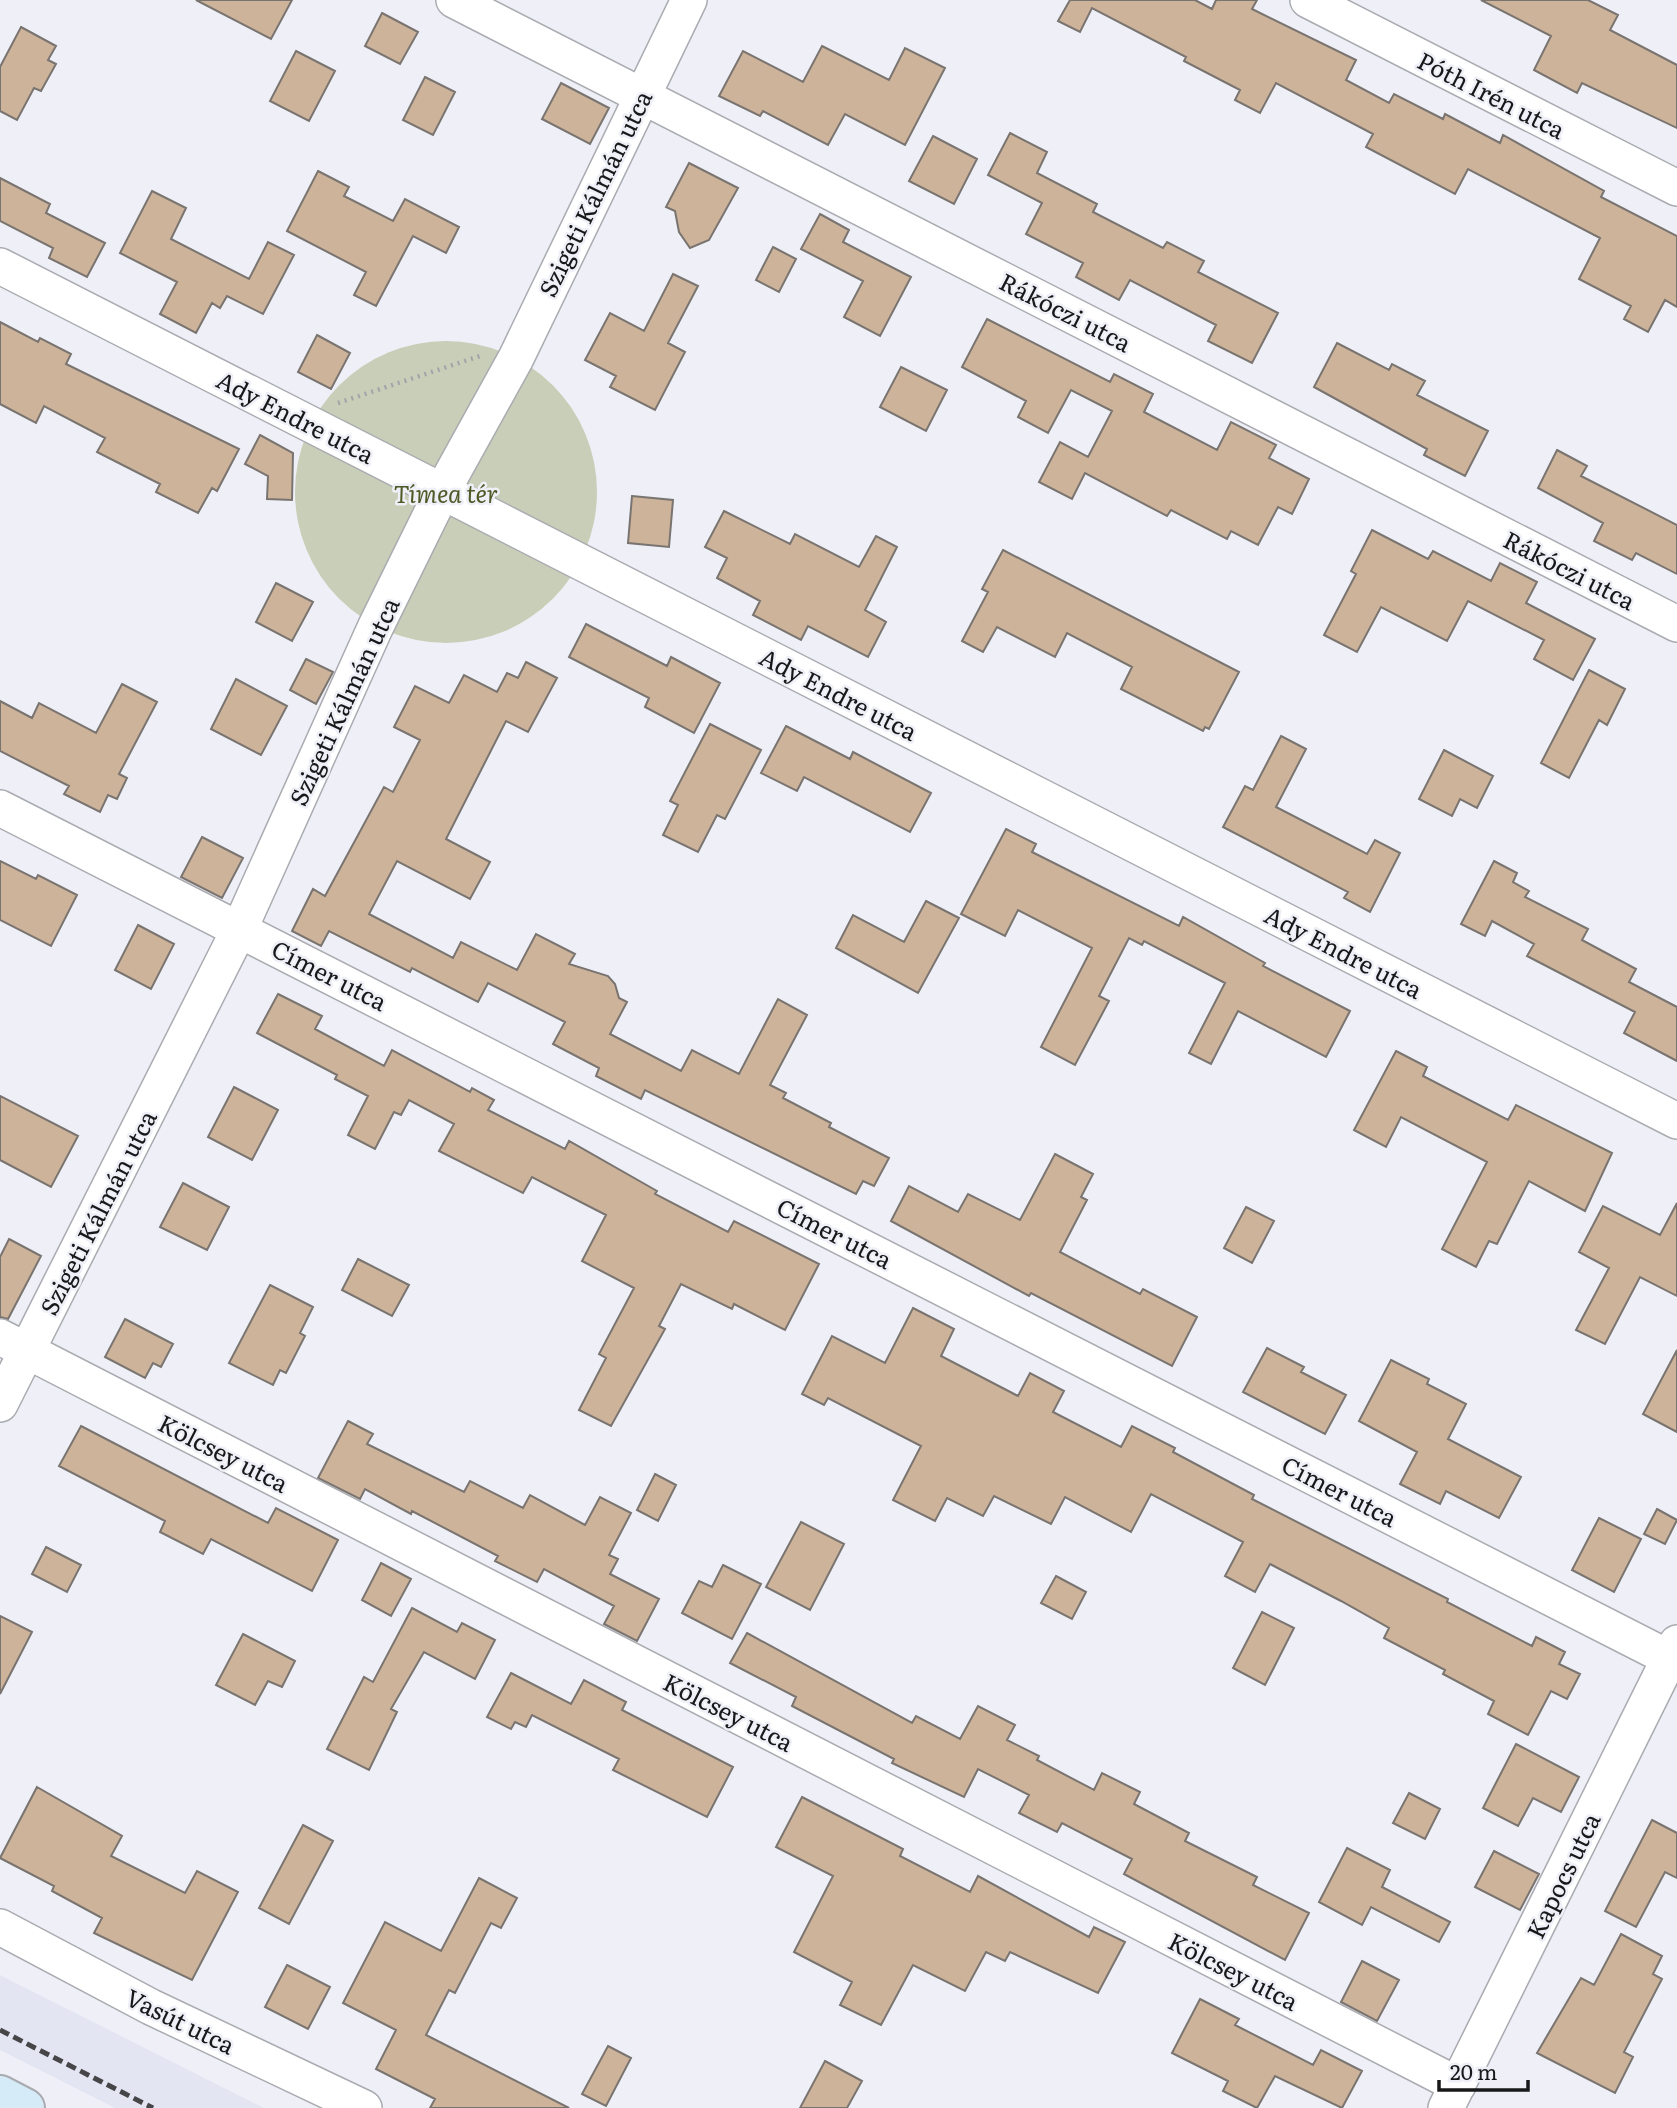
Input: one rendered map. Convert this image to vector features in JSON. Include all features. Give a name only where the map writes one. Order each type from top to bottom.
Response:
[{"type":"main road","points":[[0,2095],[25,2108]]},
{"type":"street","name":"Rákóczi utca","points":[[454,0],[1677,624]]},
{"type":"street","name":"Szigeti Kálmán utca","points":[[0,1404],[13,1344],[240,928],[375,628],[443,490],[524,341],[689,0]]},
{"type":"street","name":"Póth Irén utca","points":[[1308,0],[1677,188]]},
{"type":"street","name":"Ady Endre utca","points":[[0,266],[1677,1121]]},
{"type":"street","name":"Címer utca","points":[[0,807],[1673,1650]]},
{"type":"street","name":"Kölcsey utca","points":[[13,1344],[1452,2096]]},
{"type":"street","name":"Kapocs utca","points":[[1452,2096],[1673,1650]]},
{"type":"street","name":"Vasút utca","points":[[0,1927],[151,2007],[364,2108]]},
{"type":"path","points":[[295,416],[524,341]]},
{"type":"shaded area","points":[[0,1975],[264,2108],[115,2108],[0,2050]]},
{"type":"green space","name":"Tímea tér","points":[[446,341],[475,344],[504,352],[530,366],[553,385],[572,408],[586,434],[594,463],[597,492],[594,521],[586,550],[572,576],[553,599],[530,618],[504,632],[475,640],[446,643],[417,640],[388,632],[362,618],[339,599],[320,576],[306,550],[298,521],[295,492],[298,463],[306,434],[320,408],[339,385],[362,366],[388,352],[417,344]]},
{"type":"building","points":[[196,0],[292,0],[271,39]]},
{"type":"building","points":[[1070,0],[1195,0],[1212,9],[1216,0],[1257,0],[1252,9],[1356,60],[1346,80],[1389,103],[1394,94],[1443,119],[1445,114],[1500,143],[1503,135],[1604,191],[1601,197],[1677,236],[1677,307],[1665,300],[1648,332],[1624,319],[1631,306],[1579,279],[1600,238],[1468,169],[1455,194],[1366,147],[1373,134],[1276,83],[1260,113],[1235,100],[1240,90],[1184,61],[1186,57],[1092,8],[1080,32],[1058,21]]},
{"type":"building","points":[[1481,0],[1588,0],[1618,15],[1610,30],[1677,65],[1677,128],[1582,83],[1577,93],[1534,70],[1551,36]]},
{"type":"building","points":[[382,13],[418,32],[400,64],[365,46]]},
{"type":"building","points":[[21,27],[56,46],[48,60],[56,64],[41,91],[34,88],[17,120],[0,111],[0,67]]},
{"type":"building","points":[[822,46],[889,80],[905,48],[945,68],[905,145],[845,114],[828,145],[763,111],[760,116],[719,96],[743,51],[803,82]]},
{"type":"building","points":[[296,51],[335,71],[309,121],[270,101]]},
{"type":"building","points":[[425,77],[455,92],[433,135],[403,120]]},
{"type":"building","points":[[561,83],[609,108],[590,144],[542,119]]},
{"type":"building","points":[[1010,133],[1047,152],[1037,173],[1097,204],[1093,212],[1163,248],[1167,242],[1204,261],[1198,272],[1278,313],[1252,363],[1208,341],[1216,325],[1130,280],[1119,300],[1076,277],[1083,263],[1026,234],[1042,203],[988,175]]},
{"type":"building","points":[[933,136],[977,159],[954,204],[909,181]]},
{"type":"building","points":[[689,163],[738,188],[709,240],[690,248],[679,232],[675,211],[666,207]]},
{"type":"building","points":[[318,171],[349,187],[344,196],[393,221],[405,199],[459,227],[446,253],[413,236],[376,306],[354,295],[366,272],[287,231]]},
{"type":"building","points":[[0,178],[50,204],[46,213],[105,243],[87,277],[49,258],[53,248],[0,221]]},
{"type":"building","points":[[152,191],[186,208],[171,239],[249,279],[268,242],[294,255],[263,314],[227,296],[220,308],[212,303],[196,333],[160,314],[177,282],[120,253]]},
{"type":"building","points":[[820,214],[849,230],[843,242],[911,277],[880,336],[844,317],[863,281],[801,249]]},
{"type":"building","points":[[773,247],[796,259],[779,292],[756,280]]},
{"type":"building","points":[[673,274],[698,286],[668,343],[685,352],[655,410],[610,387],[616,376],[585,360],[610,313],[644,331]]},
{"type":"building","points":[[987,319],[1110,382],[1114,374],[1153,394],[1144,412],[1217,450],[1231,422],[1276,445],[1269,458],[1309,479],[1292,514],[1278,507],[1258,545],[1231,531],[1227,539],[1171,510],[1167,516],[1085,473],[1072,499],[1039,482],[1060,442],[1088,457],[1112,411],[1071,390],[1048,433],[1018,417],[1026,401],[962,367]]},
{"type":"building","points":[[0,322],[38,342],[40,338],[71,354],[66,364],[239,449],[217,491],[212,488],[198,513],[156,492],[160,484],[97,452],[105,438],[44,406],[36,423],[0,404]]},
{"type":"building","points":[[317,335],[350,353],[331,389],[298,372]]},
{"type":"building","points":[[1337,343],[1389,370],[1392,364],[1425,381],[1417,395],[1488,431],[1465,476],[1424,455],[1427,449],[1314,387]]},
{"type":"building","points":[[901,367],[947,390],[926,431],[880,407]]},
{"type":"building","points":[[260,435],[293,453],[292,500],[267,499],[268,476],[245,464]]},
{"type":"building","points":[[1557,450],[1587,466],[1581,476],[1677,525],[1677,574],[1636,553],[1632,560],[1594,541],[1603,523],[1538,488]]},
{"type":"building","points":[[632,496],[673,500],[669,547],[628,543]]},
{"type":"building","points":[[724,511],[790,544],[795,534],[859,567],[876,536],[897,547],[865,610],[886,622],[868,657],[808,626],[801,640],[753,615],[760,601],[717,578],[727,558],[705,547]]},
{"type":"building","points":[[1372,530],[1428,559],[1433,551],[1491,581],[1500,563],[1537,582],[1526,603],[1595,639],[1573,680],[1534,659],[1544,640],[1468,601],[1447,641],[1381,607],[1357,652],[1324,635],[1356,574],[1351,571]]},
{"type":"building","points":[[1003,550],[1239,672],[1209,729],[1205,727],[1203,731],[1121,689],[1132,667],[1067,633],[1055,657],[997,627],[983,652],[962,641],[988,592],[982,589]]},
{"type":"building","points":[[276,583],[313,602],[292,641],[256,622]]},
{"type":"building","points":[[586,624],[667,666],[671,657],[720,683],[694,733],[645,707],[649,698],[569,657]]},
{"type":"building","points":[[306,659],[333,672],[316,704],[290,690]]},
{"type":"building","points":[[526,662],[557,678],[528,732],[506,721],[446,839],[490,862],[470,899],[397,861],[369,914],[453,958],[461,942],[517,970],[536,934],[575,954],[569,964],[608,976],[615,984],[619,998],[627,1002],[610,1034],[681,1071],[692,1050],[739,1074],[778,999],[807,1015],[770,1085],[786,1093],[783,1098],[831,1123],[829,1127],[889,1158],[874,1186],[863,1181],[856,1194],[645,1090],[641,1099],[596,1076],[599,1068],[553,1044],[565,1022],[488,983],[478,1002],[412,968],[410,972],[329,931],[321,946],[292,931],[313,889],[325,896],[384,787],[393,792],[420,740],[394,727],[415,686],[449,703],[464,675],[497,692],[507,673],[518,678]]},
{"type":"building","points":[[1589,670],[1625,689],[1607,725],[1599,720],[1569,778],[1541,763]]},
{"type":"building","points":[[236,679],[287,706],[261,755],[211,729]]},
{"type":"building","points":[[122,684],[157,702],[119,774],[127,778],[117,799],[108,795],[100,812],[64,794],[69,786],[0,751],[0,701],[32,718],[39,703],[96,733]]},
{"type":"building","points":[[710,724],[761,750],[725,819],[717,815],[698,852],[663,835],[678,805],[670,801]]},
{"type":"building","points":[[786,726],[850,759],[853,752],[931,793],[910,832],[804,777],[797,791],[761,773]]},
{"type":"building","points":[[1281,736],[1306,749],[1276,807],[1367,854],[1375,840],[1400,853],[1370,912],[1344,898],[1348,892],[1223,827],[1245,786],[1253,790]]},
{"type":"building","points":[[1444,750],[1493,776],[1477,808],[1460,799],[1452,816],[1419,799]]},
{"type":"building","points":[[1006,829],[1036,844],[1032,852],[1179,926],[1183,917],[1265,963],[1263,966],[1350,1011],[1326,1057],[1238,1011],[1211,1064],[1189,1053],[1225,983],[1144,941],[1142,945],[1129,938],[1099,996],[1109,1001],[1075,1065],[1041,1047],[1092,948],[1018,910],[1005,936],[961,914]]},
{"type":"building","points":[[202,837],[243,858],[222,898],[181,877]]},
{"type":"building","points":[[0,861],[36,879],[38,875],[77,895],[51,946],[0,920]]},
{"type":"building","points":[[1494,861],[1517,873],[1513,882],[1529,891],[1525,897],[1588,929],[1582,940],[1636,969],[1629,982],[1677,1007],[1677,1061],[1624,1033],[1635,1012],[1527,956],[1534,944],[1492,921],[1485,936],[1461,924]]},
{"type":"building","points":[[926,901],[959,918],[918,993],[836,948],[853,915],[904,942]]},
{"type":"building","points":[[138,925],[174,944],[151,989],[115,970]]},
{"type":"building","points":[[278,994],[322,1016],[315,1029],[384,1066],[392,1050],[470,1092],[472,1088],[494,1100],[488,1110],[565,1149],[569,1141],[657,1191],[655,1194],[728,1232],[734,1221],[819,1264],[785,1330],[734,1304],[732,1309],[681,1284],[659,1326],[665,1329],[611,1426],[579,1410],[606,1358],[599,1354],[634,1288],[582,1261],[606,1215],[532,1177],[523,1193],[439,1151],[454,1124],[409,1100],[401,1115],[394,1112],[375,1149],[348,1135],[368,1096],[335,1079],[337,1075],[257,1033]]},
{"type":"building","points":[[1396,1051],[1427,1067],[1423,1076],[1508,1120],[1516,1105],[1612,1153],[1585,1211],[1529,1181],[1497,1244],[1489,1241],[1476,1267],[1442,1249],[1487,1162],[1401,1117],[1386,1147],[1354,1130]]},
{"type":"building","points":[[234,1087],[278,1110],[252,1160],[208,1137]]},
{"type":"building","points":[[0,1096],[78,1136],[51,1187],[0,1160]]},
{"type":"building","points":[[1055,1154],[1093,1174],[1081,1197],[1087,1200],[1060,1252],[1140,1294],[1143,1289],[1197,1317],[1172,1366],[1031,1293],[1029,1296],[891,1221],[909,1186],[958,1212],[968,1194],[1020,1220]]},
{"type":"building","points":[[183,1183],[229,1207],[207,1250],[160,1227]]},
{"type":"building","points":[[1677,1203],[1677,1296],[1640,1277],[1605,1344],[1576,1330],[1609,1268],[1579,1252],[1603,1206],[1660,1235]]},
{"type":"building","points":[[1246,1207],[1274,1221],[1252,1263],[1224,1248]]},
{"type":"building","points":[[9,1239],[41,1256],[8,1319],[0,1317],[0,1257]]},
{"type":"building","points":[[358,1259],[409,1285],[392,1316],[342,1290]]},
{"type":"building","points":[[270,1285],[313,1307],[300,1333],[305,1336],[286,1373],[280,1370],[273,1385],[229,1363]]},
{"type":"building","points":[[913,1308],[954,1329],[941,1356],[1018,1396],[1030,1373],[1064,1391],[1053,1412],[1121,1447],[1132,1426],[1175,1448],[1173,1452],[1254,1495],[1252,1499],[1448,1599],[1447,1602],[1532,1646],[1536,1637],[1565,1652],[1559,1664],[1580,1674],[1567,1699],[1551,1691],[1528,1735],[1488,1714],[1494,1701],[1443,1674],[1445,1670],[1384,1638],[1389,1628],[1341,1601],[1270,1564],[1255,1592],[1225,1576],[1243,1542],[1151,1494],[1131,1532],[1065,1497],[1051,1524],[994,1496],[983,1516],[947,1498],[935,1521],[893,1500],[921,1446],[828,1398],[824,1405],[802,1394],[832,1336],[885,1363]]},
{"type":"building","points":[[125,1319],[173,1344],[161,1367],[153,1363],[145,1378],[105,1357]]},
{"type":"building","points":[[1267,1348],[1304,1367],[1301,1372],[1346,1395],[1325,1434],[1243,1392]]},
{"type":"building","points":[[1677,1350],[1677,1432],[1643,1414]]},
{"type":"building","points":[[1391,1360],[1429,1379],[1427,1384],[1466,1404],[1448,1439],[1521,1477],[1499,1518],[1446,1491],[1440,1504],[1400,1484],[1417,1452],[1359,1421]]},
{"type":"building","points":[[348,1421],[373,1434],[367,1444],[464,1492],[470,1481],[523,1508],[530,1495],[585,1525],[600,1497],[631,1513],[609,1555],[618,1559],[610,1574],[659,1599],[637,1641],[604,1624],[614,1606],[544,1569],[537,1582],[495,1561],[498,1556],[412,1511],[411,1514],[365,1489],[360,1499],[318,1478]]},
{"type":"building","points":[[81,1426],[268,1523],[276,1508],[338,1540],[312,1591],[211,1539],[203,1554],[160,1532],[165,1521],[59,1466]]},
{"type":"building","points":[[655,1474],[676,1485],[658,1521],[637,1510]]},
{"type":"building","points":[[1657,1509],[1677,1520],[1665,1544],[1644,1534]]},
{"type":"building","points":[[1599,1518],[1641,1539],[1614,1592],[1572,1570]]},
{"type":"building","points":[[801,1522],[844,1544],[810,1610],[766,1587]]},
{"type":"building","points":[[46,1547],[81,1565],[67,1592],[32,1574]]},
{"type":"building","points":[[381,1563],[411,1579],[391,1616],[362,1600]]},
{"type":"building","points":[[723,1565],[761,1584],[732,1639],[682,1613],[699,1581],[712,1587]]},
{"type":"building","points":[[1056,1576],[1086,1592],[1072,1619],[1041,1603]]},
{"type":"building","points":[[412,1608],[457,1632],[462,1623],[495,1640],[475,1679],[424,1652],[391,1709],[397,1712],[369,1770],[327,1749],[364,1677],[373,1682]]},
{"type":"building","points":[[1262,1612],[1294,1628],[1265,1685],[1233,1668]]},
{"type":"building","points":[[0,1616],[32,1632],[0,1694]]},
{"type":"building","points":[[747,1633],[912,1723],[916,1716],[960,1739],[978,1706],[1015,1725],[1007,1740],[1039,1756],[1037,1760],[1094,1790],[1102,1773],[1140,1792],[1134,1804],[1189,1833],[1185,1841],[1257,1877],[1253,1885],[1309,1913],[1285,1960],[1124,1874],[1132,1859],[1062,1823],[1057,1832],[1019,1813],[1029,1795],[978,1769],[964,1797],[892,1763],[894,1759],[792,1706],[796,1697],[730,1663]]},
{"type":"building","points":[[243,1634],[295,1661],[282,1687],[268,1681],[255,1705],[216,1685]]},
{"type":"building","points":[[511,1673],[571,1704],[584,1680],[626,1702],[622,1710],[733,1767],[707,1817],[613,1770],[619,1759],[532,1715],[526,1727],[515,1722],[511,1729],[487,1717]]},
{"type":"building","points":[[1516,1744],[1579,1777],[1561,1812],[1533,1798],[1518,1826],[1483,1808]]},
{"type":"building","points":[[37,1787],[122,1836],[111,1856],[185,1893],[197,1871],[238,1892],[192,1980],[94,1933],[102,1918],[52,1891],[54,1886],[0,1858]]},
{"type":"building","points":[[1409,1793],[1440,1809],[1425,1839],[1393,1823]]},
{"type":"building","points":[[802,1797],[903,1849],[900,1856],[970,1892],[978,1876],[1089,1937],[1094,1927],[1125,1942],[1098,1993],[1010,1952],[1005,1961],[986,1952],[965,1991],[913,1965],[881,2025],[840,2005],[852,1982],[794,1952],[833,1876],[776,1847]]},
{"type":"building","points":[[1652,1820],[1677,1833],[1677,1878],[1665,1872],[1636,1927],[1605,1911]]},
{"type":"building","points":[[303,1825],[333,1841],[289,1924],[259,1908]]},
{"type":"building","points":[[1347,1848],[1390,1870],[1382,1887],[1450,1922],[1439,1942],[1371,1907],[1362,1925],[1319,1902]]},
{"type":"building","points":[[1494,1851],[1539,1874],[1520,1910],[1475,1887]]},
{"type":"building","points":[[479,1878],[517,1898],[501,1928],[491,1923],[455,1993],[449,1990],[426,2035],[569,2108],[430,2108],[435,2099],[376,2069],[396,2030],[343,2003],[385,1922],[441,1951]]},
{"type":"building","points":[[1621,1934],[1662,1956],[1653,1974],[1662,1979],[1624,2052],[1633,2057],[1615,2093],[1537,2053],[1581,1978],[1594,1985]]},
{"type":"building","points":[[1362,1961],[1399,1980],[1377,2021],[1341,2002]]},
{"type":"building","points":[[287,1965],[330,1987],[308,2029],[265,2007]]},
{"type":"building","points":[[1200,1999],[1239,2019],[1235,2025],[1313,2065],[1321,2050],[1362,2071],[1342,2108],[1275,2076],[1257,2108],[1223,2091],[1228,2081],[1172,2053]]},
{"type":"building","points":[[608,2046],[631,2058],[606,2106],[582,2094]]},
{"type":"building","points":[[825,2061],[862,2081],[847,2108],[800,2108]]},
{"type":"railway","points":[[0,2030],[153,2108]]}]
